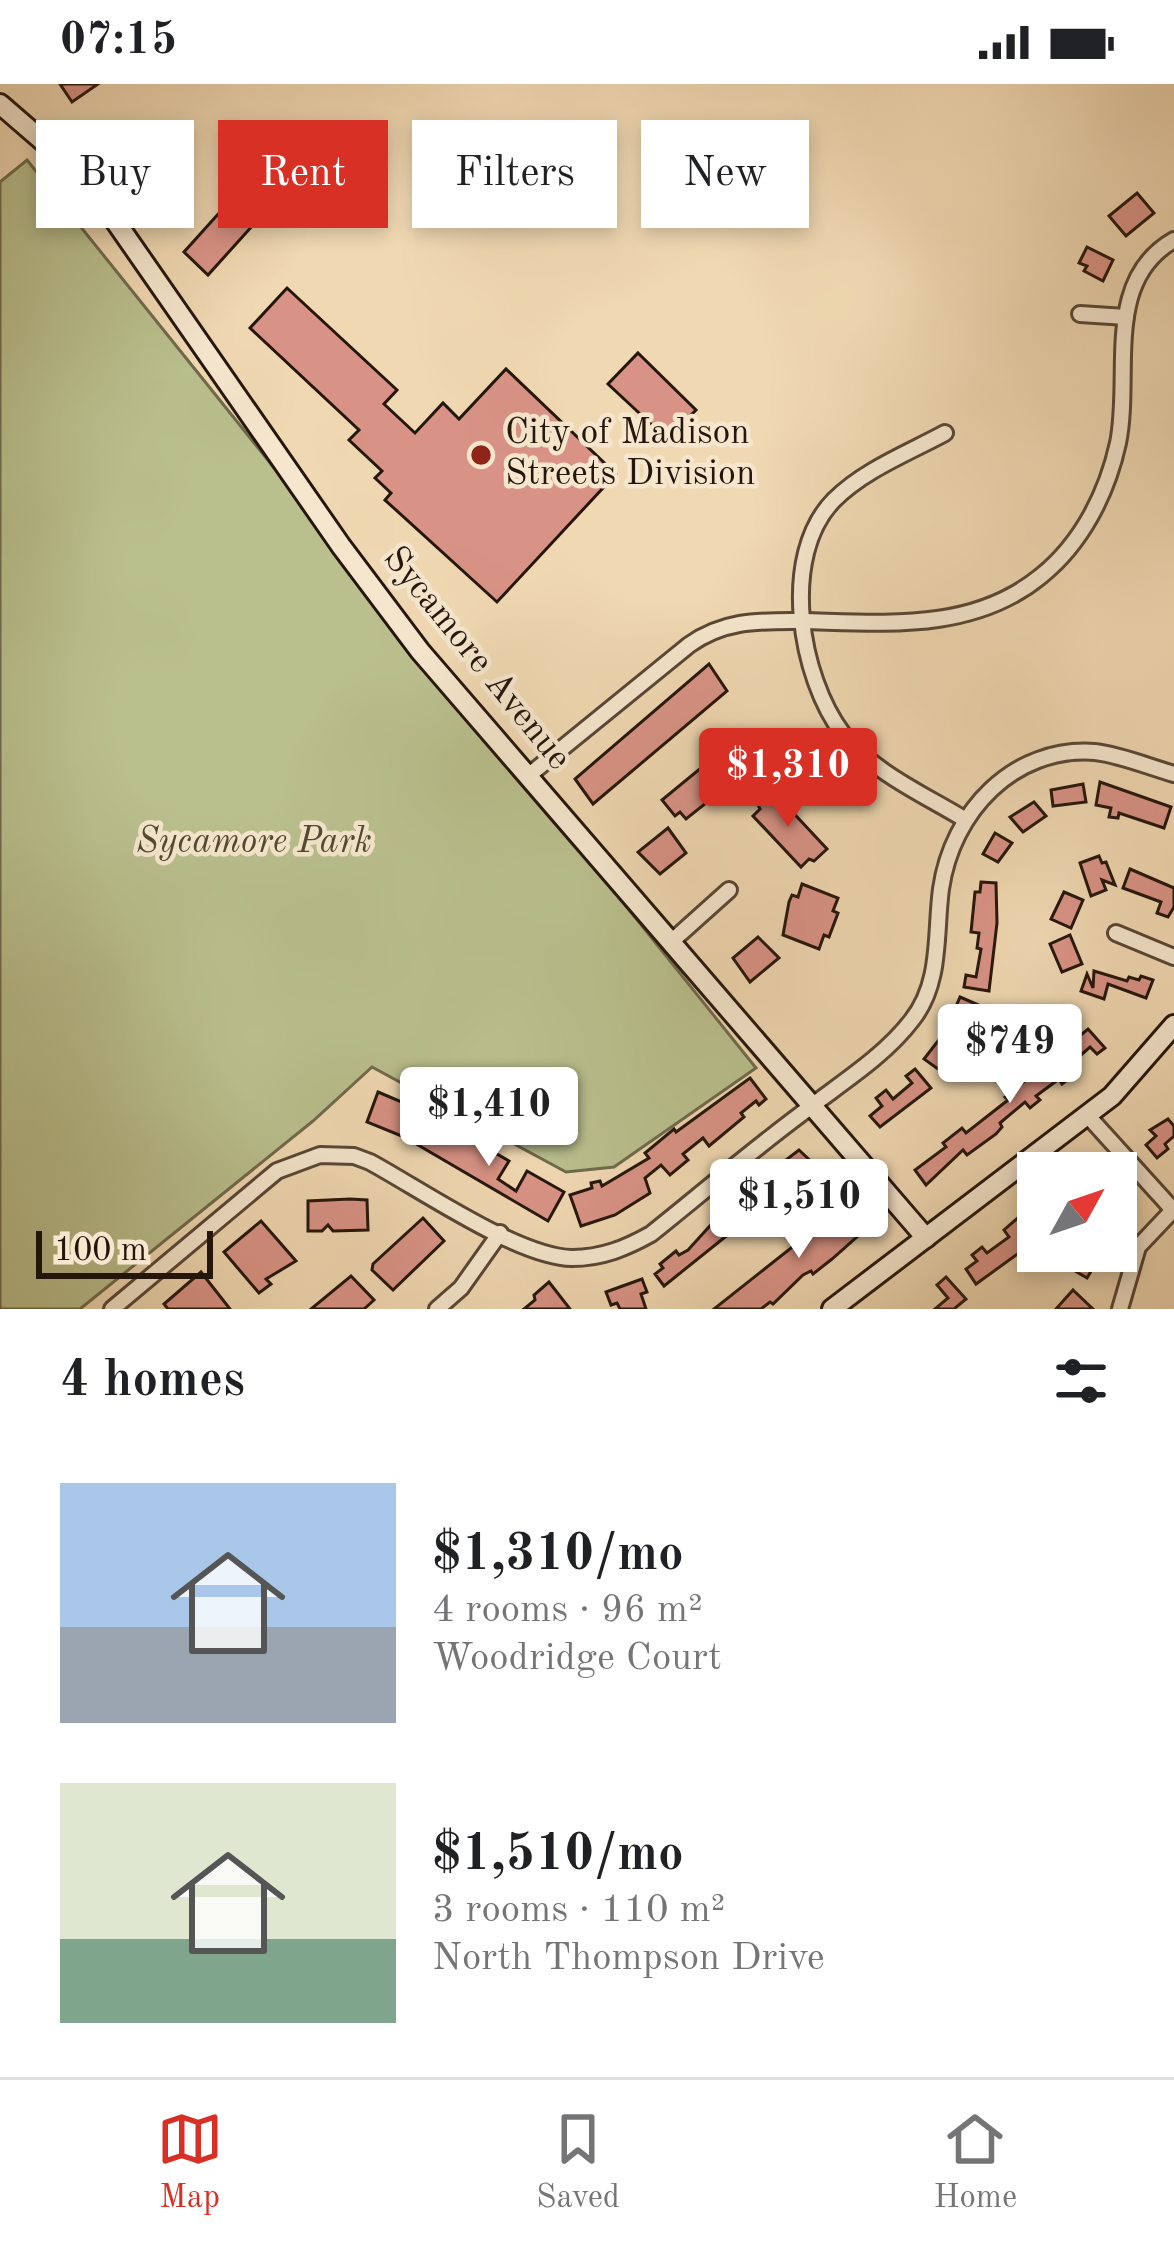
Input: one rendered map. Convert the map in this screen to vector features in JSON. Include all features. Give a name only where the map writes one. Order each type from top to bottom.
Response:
[{"type":"street","name":"Sycamore Avenue","points":[[0,104],[67,162],[104,205],[420,652],[926,1238]]},
{"type":"street","points":[[528,776],[700,637],[744,622],[957,618],[1004,600],[1056,562],[1081,532],[1108,479],[1120,427],[1131,290],[1146,260],[1174,240]]},
{"type":"street","points":[[1079,314],[1126,317]]},
{"type":"street","points":[[945,433],[870,473],[833,501],[817,526],[802,573],[803,621],[812,673],[843,734],[890,776],[964,819]]},
{"type":"street","points":[[112,1309],[277,1171],[320,1155],[354,1156],[370,1162],[537,1252],[597,1256],[620,1250],[651,1234],[908,1026],[922,1005],[936,955],[945,866],[974,806],[1018,770],[1053,756],[1101,753],[1174,774]]},
{"type":"street","points":[[671,942],[729,890]]},
{"type":"street","points":[[1116,933],[1174,958]]},
{"type":"street","points":[[832,1309],[1112,1096],[1174,1025]]},
{"type":"street","points":[[1088,1115],[1173,1210],[1138,1247],[1120,1309]]},
{"type":"street","points":[[437,1309],[461,1288],[500,1233]]},
{"type":"green space","name":"Sycamore Park","points":[[27,160],[36,171],[36,228],[82,228],[756,1068],[614,1167],[566,1172],[372,1067],[313,1121],[80,1309],[0,1309],[0,182]]},
{"type":"building","points":[[60,84],[98,84],[72,102]]},
{"type":"building","points":[[1137,193],[1154,213],[1126,236],[1109,216]]},
{"type":"building","points":[[218,214],[218,228],[250,228],[208,275],[184,252]]},
{"type":"building","points":[[1087,247],[1113,260],[1103,281],[1079,263]]},
{"type":"building","name":"City of Madison Streets Division","points":[[287,288],[397,390],[384,404],[415,433],[443,403],[459,419],[506,369],[616,474],[497,602],[385,500],[391,493],[375,478],[382,471],[349,440],[359,430],[250,328]]},
{"type":"building","points":[[638,353],[696,410],[667,439],[608,384]]},
{"type":"building","points":[[709,664],[727,691],[593,804],[575,779]]},
{"type":"building","points":[[713,734],[736,763],[732,766],[740,776],[686,819],[680,812],[675,816],[662,800],[718,754],[707,739]]},
{"type":"building","points":[[1100,782],[1171,807],[1164,828],[1119,813],[1118,818],[1109,817],[1111,808],[1096,805]]},
{"type":"building","points":[[1083,784],[1086,802],[1053,806],[1051,790]]},
{"type":"building","points":[[771,789],[827,849],[814,861],[809,859],[801,867],[753,816],[760,809],[757,803]]},
{"type":"building","points":[[1034,802],[1046,816],[1023,832],[1010,817]]},
{"type":"building","points":[[668,828],[686,853],[660,874],[638,852]]},
{"type":"building","points":[[995,833],[1012,843],[998,862],[983,854]]},
{"type":"building","points":[[1099,856],[1115,885],[1102,880],[1106,890],[1091,896],[1080,863]]},
{"type":"building","points":[[1130,869],[1174,888],[1174,907],[1168,917],[1157,913],[1161,902],[1123,888]]},
{"type":"building","points":[[981,882],[996,883],[989,991],[964,987],[966,975],[976,977],[981,949],[977,948],[979,933],[971,932],[975,892],[980,892]]},
{"type":"building","points":[[802,884],[838,898],[833,911],[838,913],[819,949],[783,935],[789,902],[792,895],[798,897]]},
{"type":"building","points":[[1064,892],[1083,900],[1071,928],[1051,919]]},
{"type":"building","points":[[1070,935],[1082,964],[1062,972],[1050,944]]},
{"type":"building","points":[[758,937],[779,958],[750,982],[733,958]]},
{"type":"building","points":[[1094,971],[1127,981],[1141,976],[1153,980],[1146,998],[1108,984],[1104,999],[1081,991],[1087,974],[1093,988]]},
{"type":"building","points":[[960,997],[990,1010],[976,1043],[957,1035],[965,1014],[955,1009]]},
{"type":"building","points":[[1088,1029],[1105,1048],[1097,1054],[1090,1047],[1066,1068],[1072,1076],[1062,1084],[1059,1079],[1036,1096],[1040,1100],[1030,1108],[1025,1102],[1000,1123],[996,1134],[967,1155],[963,1150],[926,1185],[915,1170],[946,1147],[943,1143],[962,1128],[966,1133],[1008,1100],[1005,1097]]},
{"type":"building","points":[[941,1037],[954,1047],[938,1069],[924,1059]]},
{"type":"building","points":[[915,1069],[931,1088],[880,1127],[870,1116],[882,1106],[876,1098],[886,1090],[893,1099],[912,1083],[906,1076]]},
{"type":"building","points":[[750,1078],[766,1099],[741,1113],[744,1117],[709,1146],[703,1138],[683,1154],[688,1160],[670,1175],[661,1165],[645,1178],[650,1193],[615,1215],[581,1226],[570,1195],[592,1188],[591,1183],[600,1181],[602,1186],[649,1158],[645,1153],[674,1129],[676,1132]]},
{"type":"building","points":[[378,1092],[416,1108],[404,1137],[367,1122]]},
{"type":"building","points":[[434,1118],[509,1161],[498,1179],[516,1191],[527,1171],[564,1192],[548,1221],[418,1145]]},
{"type":"building","points":[[1168,1119],[1174,1136],[1157,1158],[1146,1145],[1156,1136],[1150,1130]]},
{"type":"building","points":[[799,1150],[821,1171],[755,1224],[750,1217],[664,1286],[655,1274],[663,1268],[660,1264],[676,1251],[679,1255],[688,1250],[717,1218],[720,1223],[737,1209],[731,1202]]},
{"type":"building","points":[[367,1200],[368,1230],[333,1231],[328,1225],[322,1231],[308,1231],[308,1201]]},
{"type":"building","points":[[848,1203],[868,1227],[832,1259],[813,1274],[803,1275],[773,1304],[761,1309],[714,1309]]},
{"type":"building","points":[[423,1218],[444,1241],[393,1290],[372,1270],[373,1264]]},
{"type":"building","points":[[1017,1219],[1017,1254],[976,1284],[966,1269],[977,1261],[972,1255],[982,1247],[987,1253],[1009,1237],[1004,1230]]},
{"type":"building","points":[[261,1221],[296,1261],[266,1279],[271,1284],[259,1293],[224,1252]]},
{"type":"building","points":[[201,1272],[230,1309],[168,1309],[164,1304]]},
{"type":"building","points":[[351,1276],[374,1300],[364,1309],[311,1309]]},
{"type":"building","points":[[946,1277],[966,1299],[954,1309],[935,1309],[948,1298],[937,1285]]},
{"type":"building","points":[[642,1279],[646,1309],[611,1305],[606,1292]]},
{"type":"building","points":[[549,1282],[570,1309],[524,1309],[535,1300],[534,1295]]},
{"type":"building","points":[[1073,1290],[1093,1309],[1056,1309]]},
{"type":"place","name":"City of Madison Streets Division","points":[[481,455]]}]
